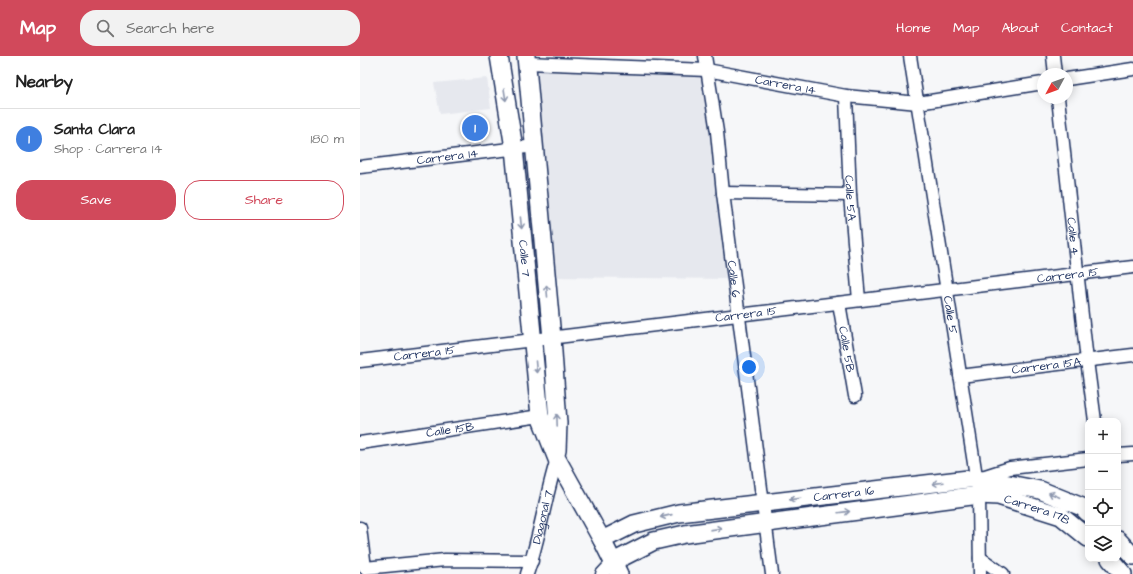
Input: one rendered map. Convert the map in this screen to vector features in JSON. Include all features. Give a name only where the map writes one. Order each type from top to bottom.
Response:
[{"type":"street","name":"Calle 7","points":[[499,56],[514,148],[540,416],[556,459],[602,540],[611,570]]},
{"type":"street","name":"Calle 6","points":[[705,56],[717,132],[723,193],[772,574]]},
{"type":"street","name":"Calle 5","points":[[910,56],[978,487],[980,574]]},
{"type":"street","points":[[1053,56],[1054,68]]},
{"type":"street","name":"Calle 7","points":[[527,60],[552,338],[558,423],[556,459]]},
{"type":"street","name":"Carrera 14","points":[[527,60],[707,70],[846,96],[918,103],[1037,84]]},
{"type":"street","points":[[1073,78],[1133,69]]},
{"type":"street","name":"Calle 5A","points":[[846,96],[850,195],[859,300]]},
{"type":"street","name":"Calle 4","points":[[1059,104],[1095,418]]},
{"type":"street","name":"Carrera 14","points":[[360,166],[534,146]]},
{"type":"street","points":[[723,193],[850,195]]},
{"type":"street","name":"Carrera 15","points":[[360,361],[1133,267]]},
{"type":"street","name":"Calle 5B","points":[[839,303],[855,396]]},
{"type":"street","name":"Carrera 15A","points":[[960,376],[1133,355]]},
{"type":"street","name":"Calle 15B","points":[[360,443],[540,416]]},
{"type":"street","points":[[1121,455],[1133,454]]},
{"type":"street","name":"Diagonal 7","points":[[527,574],[532,561],[548,486],[556,459]]},
{"type":"street","name":"Carrera 16","points":[[611,570],[654,541],[685,534],[978,487],[1010,468],[1085,459]]},
{"type":"street","name":"Carrera 16","points":[[602,540],[634,524],[679,514],[763,503],[978,487]]},
{"type":"street","name":"Carrera 17B","points":[[978,487],[1040,490],[1082,507],[1085,510]]},
{"type":"street","name":"Carrera 17B","points":[[978,487],[998,496],[1061,516],[1085,536]]},
{"type":"street","points":[[360,528],[365,568],[445,560],[532,561]]},
{"type":"street","points":[[1121,543],[1133,556]]},
{"type":"street","points":[[980,558],[1003,574]]},
{"type":"street","points":[[1113,562],[1123,574]]},
{"type":"shaded area","points":[[527,63],[707,70],[734,279],[546,277]]},
{"type":"shaded area","points":[[487,78],[491,108],[440,114],[434,83]]},
{"type":"place","name":"Santa Clara","points":[[475,128]]}]
